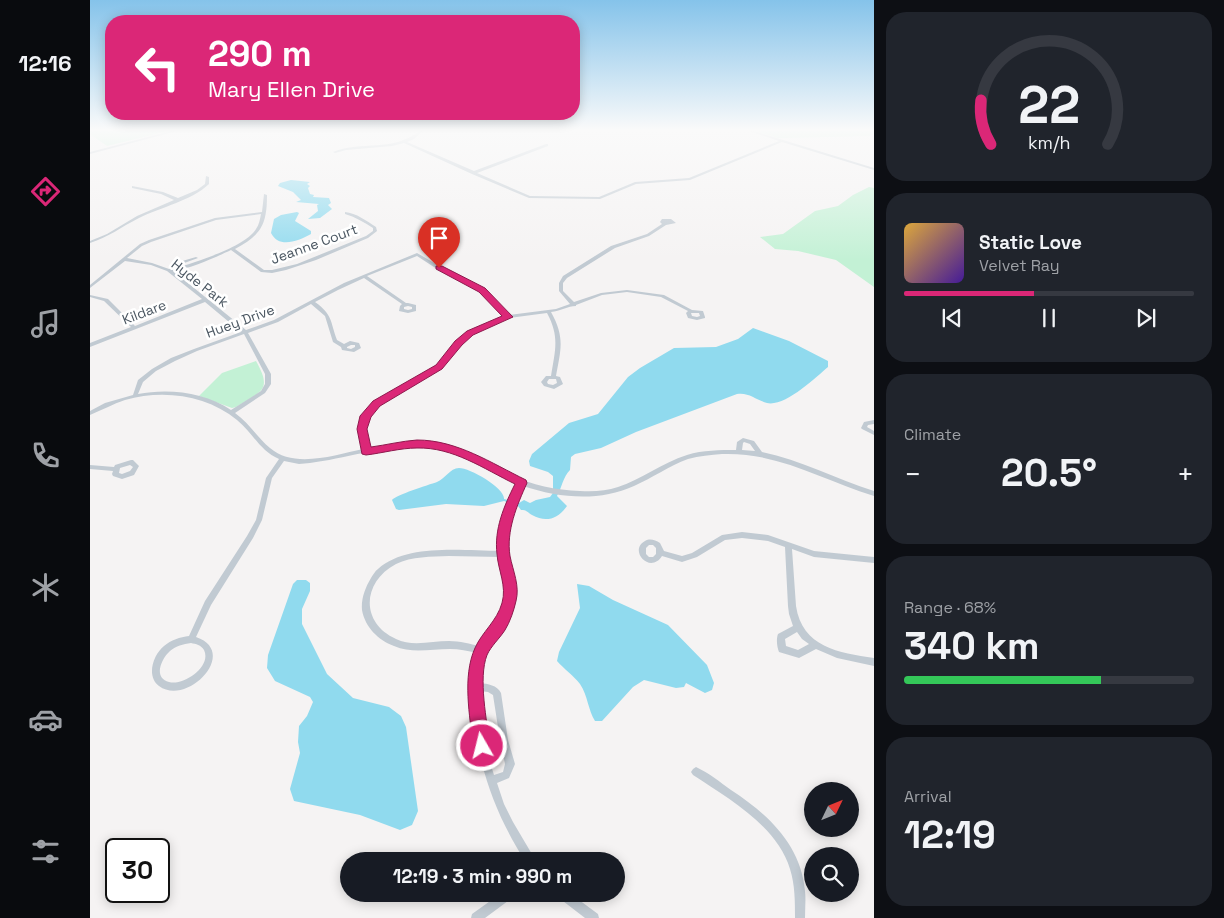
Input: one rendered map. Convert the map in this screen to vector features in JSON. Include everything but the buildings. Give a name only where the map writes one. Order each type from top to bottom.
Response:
[{"type":"street","points":[[475,174],[529,197],[600,198],[634,183],[688,180],[704,174]]},
{"type":"street","points":[[90,242],[108,235],[138,217],[205,187],[207,184],[206,177]]},
{"type":"street","points":[[133,187],[162,193],[178,200]]},
{"type":"street","points":[[171,269],[178,269],[227,251],[258,231],[264,213],[265,195]]},
{"type":"street","points":[[90,287],[141,245],[199,224],[231,216],[264,213]]},
{"type":"street","name":"Jeanne Court","points":[[230,248],[263,271],[281,270],[367,237],[376,231],[372,225],[346,213]]},
{"type":"street","points":[[574,305],[561,290],[561,283],[565,277],[613,247],[648,235],[666,224]]},
{"type":"street","name":"Huey Drive","points":[[135,394],[136,387],[146,376],[167,363],[196,349],[278,320],[364,276],[416,254],[482,290],[508,317]]},
{"type":"street","name":"Hyde Park","points":[[123,260],[171,269],[244,332],[268,374],[268,384],[263,392],[232,412]]},
{"type":"street","points":[[364,276],[406,305]]},
{"type":"street","points":[[366,452],[362,429],[366,416],[372,408],[439,367],[458,343],[470,333],[508,317],[548,311],[574,305],[601,294],[627,291],[662,296],[691,311]]},
{"type":"street","points":[[90,296],[106,300],[134,327]]},
{"type":"street","name":"Kildare","points":[[90,345],[206,300]]},
{"type":"street","points":[[311,302],[326,314],[331,322],[335,341],[344,346]]},
{"type":"street","points":[[548,311],[557,326],[559,334],[553,377]]},
{"type":"street","points":[[90,413],[116,400],[135,394],[159,392],[177,395],[216,404],[232,412],[254,432],[267,450],[282,459],[307,461],[417,444],[443,446],[459,451],[521,483],[542,489],[595,494],[617,490],[689,457],[739,451],[772,455],[808,467],[845,486],[874,494]]},
{"type":"street","points":[[874,422],[866,423],[864,428],[874,433]]},
{"type":"street","points":[[739,451],[742,440],[752,442],[759,453]]},
{"type":"street","points":[[190,639],[198,640],[208,650],[209,657],[203,673],[187,684],[168,687],[161,684],[155,671],[160,656],[174,644],[190,639],[208,603],[250,538],[259,520],[269,478],[282,459]]},
{"type":"street","points":[[90,467],[116,469]]},
{"type":"street","points":[[521,483],[508,510],[505,523],[503,554],[509,576],[509,602],[500,625],[481,650],[476,686],[480,735],[490,781],[508,824],[525,852]]},
{"type":"street","points":[[661,553],[682,558],[694,555],[724,537],[742,535],[768,538],[814,554],[874,560]]},
{"type":"street","points":[[788,545],[794,615],[798,626],[815,645],[836,654],[874,662]]},
{"type":"street","points":[[481,650],[455,645],[410,646],[388,639],[379,633],[370,621],[365,606],[366,597],[377,574],[403,558],[430,554],[503,554]]},
{"type":"street","points":[[798,626],[781,637],[782,648],[799,654],[815,645]]},
{"type":"street","points":[[476,686],[490,688],[498,693],[504,740],[510,764],[506,775],[490,781]]},
{"type":"street","points":[[696,772],[742,802],[764,820],[780,839],[790,854],[800,877],[802,898],[800,918]]},
{"type":"street","points":[[476,918],[497,902]]},
{"type":"street","points":[[574,902],[594,918]]},
{"type":"green space","points":[[869,187],[874,188],[874,287],[836,260],[798,251],[775,249],[760,237],[783,234],[815,211],[838,206],[853,195]]},
{"type":"green space","points":[[256,361],[264,379],[264,385],[258,393],[236,407],[232,408],[199,396],[222,373]]},
{"type":"water","points":[[291,180],[310,182],[307,184],[310,186],[308,188],[310,194],[314,195],[313,197],[329,198],[331,203],[328,205],[332,209],[320,218],[308,219],[318,211],[317,205],[319,204],[296,202],[301,200],[293,192],[278,186],[280,183]]},
{"type":"water","points":[[299,213],[295,221],[311,231],[311,234],[289,242],[279,241],[274,238],[271,233],[274,219],[281,215]]},
{"type":"water","points":[[753,328],[789,341],[828,361],[828,367],[799,391],[782,401],[767,403],[749,395],[737,394],[636,432],[601,448],[575,454],[571,457],[570,470],[557,496],[567,506],[556,517],[542,519],[504,501],[484,506],[446,504],[396,509],[392,500],[443,479],[456,468],[471,471],[486,479],[499,490],[504,499],[519,503],[524,500],[530,503],[550,497],[553,493],[553,476],[548,472],[530,466],[529,461],[532,454],[569,423],[598,414],[628,377],[674,348],[716,347],[738,339]]},
{"type":"water","points":[[297,580],[306,580],[310,583],[310,591],[302,609],[302,624],[327,674],[353,698],[389,707],[401,716],[406,727],[418,811],[412,825],[400,830],[360,815],[294,801],[290,789],[300,753],[298,742],[299,726],[307,716],[313,702],[310,697],[275,681],[267,668],[268,655],[293,584]]},
{"type":"water","points":[[577,584],[589,586],[613,600],[668,625],[707,665],[714,683],[712,690],[705,693],[686,683],[684,687],[676,688],[644,680],[633,687],[602,721],[595,721],[580,684],[557,661],[559,652],[580,608]]},
{"type":"route","points":[[439,268],[482,290],[508,317],[470,333],[458,343],[449,357],[439,367],[376,404],[368,412],[362,429],[366,452],[417,444],[443,446],[459,451],[521,483],[508,510],[505,523],[503,554],[511,589],[509,602],[500,625],[481,650],[478,662],[476,694],[482,746]]}]
